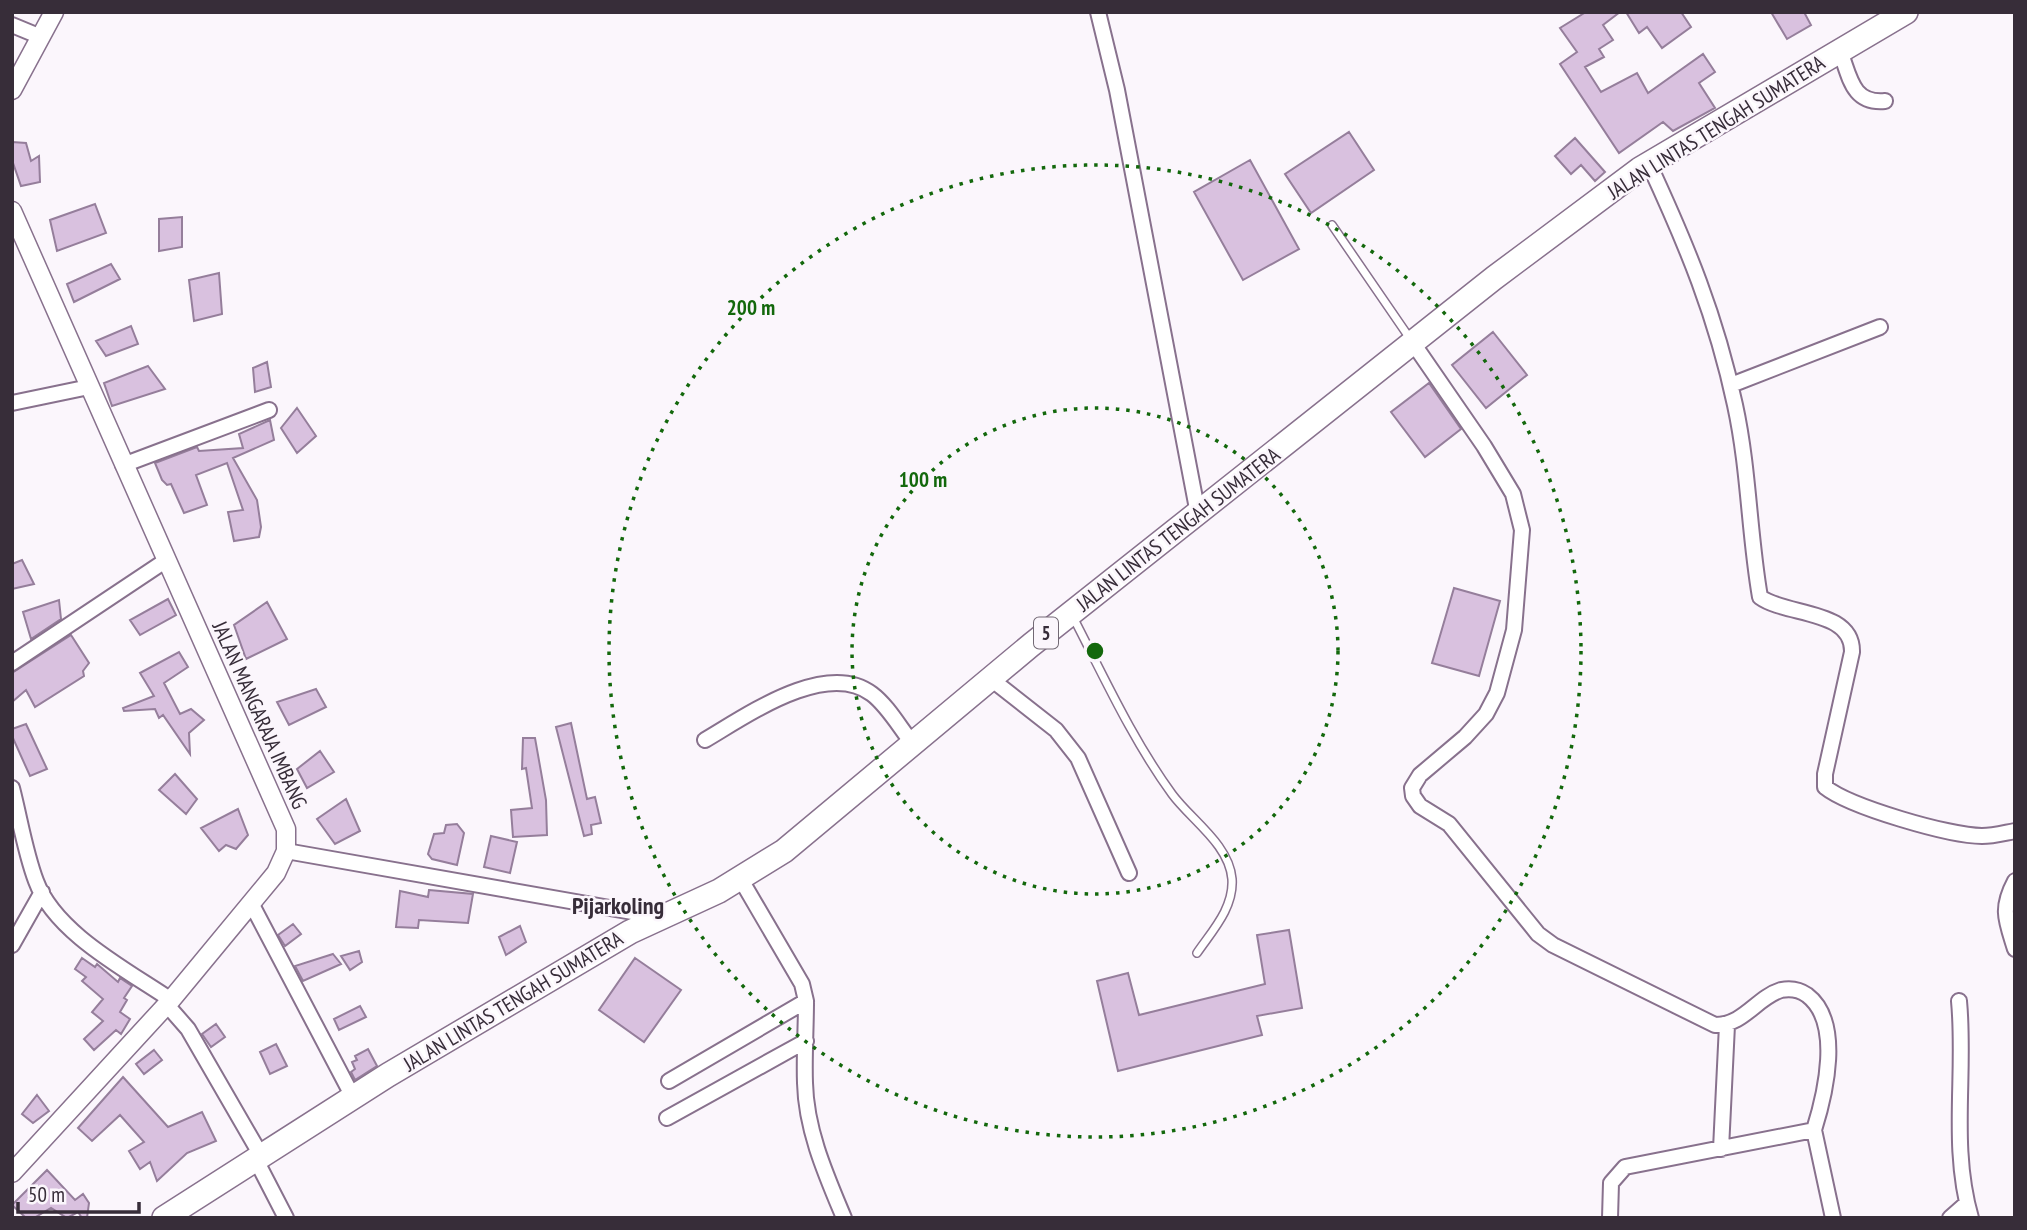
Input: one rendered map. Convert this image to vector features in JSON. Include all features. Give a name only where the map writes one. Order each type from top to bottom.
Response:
[{"type":"highway","name":"JALAN LINTAS TENGAH SUMATERA","points":[[164,1218],[353,1097],[630,932],[740,878],[784,851],[1071,614],[1413,343],[1648,164],[1906,12]]},
{"type":"street","points":[[12,90],[54,12]]},
{"type":"street","points":[[1098,12],[1116,90],[1198,514]]},
{"type":"street","points":[[12,24],[41,37]]},
{"type":"street","points":[[1840,51],[1858,96],[1871,102],[1885,101]]},
{"type":"street","points":[[1648,164],[1690,251],[1712,309],[1731,385],[1745,459],[1760,597],[1839,625],[1851,641],[1852,652],[1825,774],[1825,787],[1894,816],[1938,828],[1984,836],[2015,831]]},
{"type":"street","name":"JALAN MANGARAJA IMBANG","points":[[12,211],[286,829],[286,851]]},
{"type":"street","points":[[1731,385],[1880,327]]},
{"type":"street","points":[[1413,343],[1484,446],[1513,494],[1522,530],[1514,630],[1497,693],[1486,714],[1465,737],[1420,775],[1412,788],[1413,796],[1420,806],[1449,824],[1522,916],[1545,940],[1702,1021],[1727,1025],[1781,990],[1799,990],[1818,1006],[1828,1051],[1822,1105],[1814,1130],[1833,1218]]},
{"type":"street","points":[[12,403],[89,387]]},
{"type":"street","points":[[123,466],[269,410]]},
{"type":"street","points":[[12,663],[165,561]]},
{"type":"street","points":[[991,679],[1056,730],[1078,758],[1129,873]]},
{"type":"street","points":[[705,740],[774,700],[819,684],[843,682],[861,687],[874,695],[912,744]]},
{"type":"street","points":[[12,788],[42,892],[66,926],[169,1003],[188,1029],[259,1159],[286,1218]]},
{"type":"street","points":[[15,1164],[169,1003],[276,873],[286,851],[661,917]]},
{"type":"street","points":[[740,878],[802,984],[806,1001],[805,1084],[809,1120],[826,1175],[844,1218]]},
{"type":"street","points":[[2015,881],[2005,902],[2005,916],[2015,949]]},
{"type":"street","points":[[12,946],[42,892]]},
{"type":"street","points":[[251,903],[353,1097]]},
{"type":"street","points":[[669,1080],[806,1001]]},
{"type":"street","points":[[1950,1218],[1969,1211],[1958,1143],[1962,1038],[1959,1001]]},
{"type":"street","points":[[1721,1149],[1727,1025]]},
{"type":"street","points":[[667,1118],[806,1041]]},
{"type":"street","points":[[1610,1218],[1611,1184],[1625,1167],[1814,1130]]},
{"type":"lane","points":[[1332,225],[1413,343]]},
{"type":"lane","points":[[1071,614],[1138,743],[1173,795],[1228,860],[1233,892],[1225,913],[1196,953]]},
{"type":"building","points":[[1586,12],[1620,12],[1603,25],[1613,40],[1599,49],[1604,57],[1585,67],[1601,92],[1637,73],[1648,93],[1703,54],[1715,72],[1699,83],[1715,108],[1673,131],[1663,122],[1619,153],[1560,64],[1577,52],[1560,28]]},
{"type":"building","points":[[1626,12],[1681,12],[1691,27],[1662,48],[1647,27],[1639,33]]},
{"type":"building","points":[[1771,12],[1804,12],[1811,25],[1787,39]]},
{"type":"building","points":[[1349,132],[1374,170],[1311,213],[1285,174]]},
{"type":"building","points":[[1575,138],[1605,172],[1595,181],[1581,165],[1571,174],[1555,156]]},
{"type":"building","points":[[12,142],[26,143],[31,161],[39,156],[40,182],[21,186],[12,160]]},
{"type":"building","points":[[1250,160],[1299,249],[1243,280],[1194,192]]},
{"type":"building","points":[[95,204],[106,233],[57,251],[50,220]]},
{"type":"building","points":[[182,217],[182,247],[159,251],[159,219]]},
{"type":"building","points":[[111,264],[120,279],[74,302],[67,284]]},
{"type":"building","points":[[219,273],[222,314],[194,321],[189,280]]},
{"type":"building","points":[[131,326],[138,344],[106,356],[96,341]]},
{"type":"building","points":[[1493,332],[1527,375],[1486,408],[1452,365]]},
{"type":"building","points":[[267,362],[271,387],[255,392],[253,368]]},
{"type":"building","points":[[148,366],[165,389],[112,406],[104,383]]},
{"type":"building","points":[[1429,383],[1461,429],[1425,457],[1391,412]]},
{"type":"building","points":[[297,408],[316,436],[297,453],[281,428]]},
{"type":"building","points":[[270,420],[274,440],[233,458],[257,500],[261,527],[259,537],[234,541],[228,512],[243,510],[227,463],[196,475],[207,505],[184,513],[171,484],[167,485],[162,480],[155,463],[197,447],[199,451],[243,448],[239,434]]},
{"type":"building","points":[[22,560],[34,584],[12,589],[12,564]]},
{"type":"building","points":[[1454,588],[1500,601],[1479,676],[1432,663]]},
{"type":"building","points":[[168,599],[176,615],[140,635],[130,620]]},
{"type":"building","points":[[59,600],[61,619],[31,639],[23,612]]},
{"type":"building","points":[[267,602],[287,639],[246,659],[234,625]]},
{"type":"building","points":[[71,635],[89,663],[83,671],[84,676],[35,707],[26,690],[12,702],[12,673]]},
{"type":"building","points":[[179,652],[188,667],[164,683],[180,714],[191,709],[204,720],[189,733],[190,754],[163,715],[159,718],[155,709],[124,711],[123,708],[154,696],[140,673]]},
{"type":"building","points":[[316,689],[326,707],[289,725],[277,702]]},
{"type":"building","points":[[571,723],[587,799],[595,797],[601,823],[591,825],[592,834],[584,836],[556,727]]},
{"type":"building","points":[[26,724],[47,769],[30,776],[12,736],[12,729]]},
{"type":"building","points":[[523,738],[535,738],[546,800],[547,835],[513,837],[511,810],[532,808],[526,768],[522,769]]},
{"type":"building","points":[[320,751],[334,772],[307,788],[297,769]]},
{"type":"building","points":[[175,774],[197,799],[186,814],[159,790]]},
{"type":"building","points":[[346,799],[360,831],[335,844],[317,819]]},
{"type":"building","points":[[238,809],[248,835],[236,849],[226,845],[219,851],[201,828]]},
{"type":"building","points":[[457,824],[464,833],[457,865],[432,859],[428,854],[434,834],[444,833],[446,825]]},
{"type":"building","points":[[491,836],[517,842],[510,873],[484,867]]},
{"type":"building","points":[[429,890],[473,894],[468,923],[419,920],[418,928],[396,927],[400,891],[428,897]]},
{"type":"building","points":[[293,924],[301,934],[285,946],[278,935]]},
{"type":"building","points":[[520,926],[526,942],[506,955],[499,937]]},
{"type":"building","points":[[1289,930],[1302,1008],[1257,1016],[1262,1035],[1118,1071],[1097,981],[1128,973],[1139,1015],[1265,984],[1257,935]]},
{"type":"building","points":[[359,951],[362,962],[350,970],[341,956]]},
{"type":"building","points":[[333,954],[341,964],[303,981],[295,966]]},
{"type":"building","points":[[82,958],[95,967],[97,964],[118,982],[120,978],[132,986],[124,998],[127,1000],[120,1012],[130,1019],[121,1034],[116,1030],[94,1050],[84,1039],[103,1021],[92,1012],[103,999],[82,981],[86,977],[75,969]]},
{"type":"building","points":[[635,958],[681,990],[644,1042],[599,1010]]},
{"type":"building","points":[[360,1006],[366,1017],[339,1030],[334,1019]]},
{"type":"building","points":[[216,1024],[225,1037],[211,1047],[202,1034]]},
{"type":"building","points":[[276,1044],[287,1066],[270,1074],[260,1052]]},
{"type":"building","points":[[368,1049],[377,1066],[355,1080],[351,1072],[355,1069],[352,1062],[357,1060],[355,1056]]},
{"type":"building","points":[[154,1050],[162,1060],[144,1074],[136,1064]]},
{"type":"building","points":[[123,1077],[168,1127],[202,1112],[216,1141],[187,1153],[157,1181],[150,1162],[140,1169],[129,1151],[144,1142],[120,1115],[92,1141],[78,1128]]},
{"type":"building","points":[[37,1095],[49,1111],[33,1123],[22,1114]]},
{"type":"building","points":[[47,1170],[75,1200],[83,1194],[89,1203],[87,1218],[82,1218],[78,1212],[67,1218],[51,1208],[34,1218],[26,1218],[12,1205]]},
{"type":"district","name":"Pijarkoling","points":[[618,905]]}]
